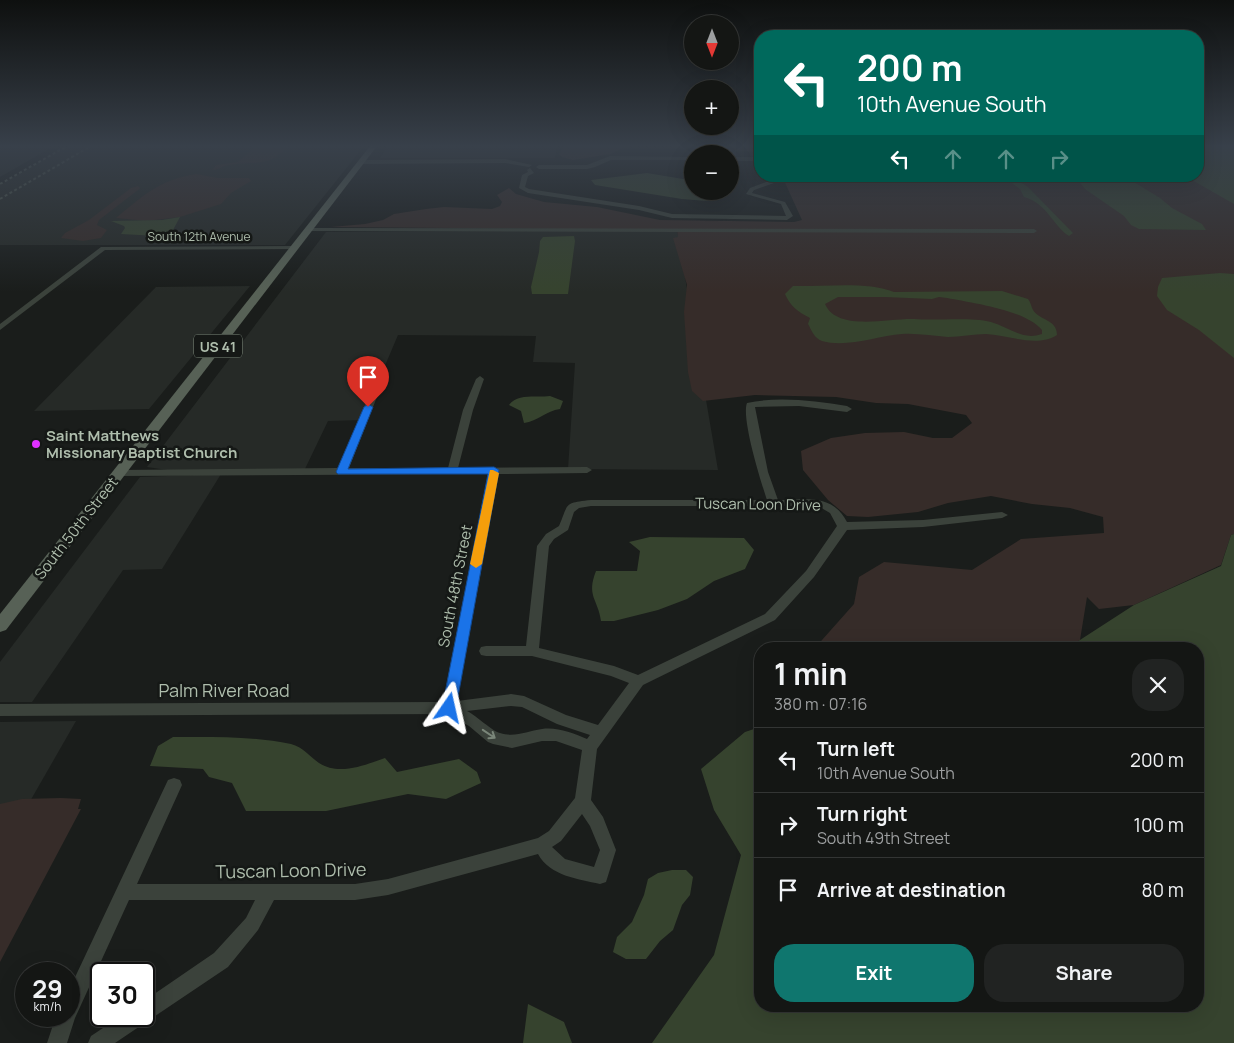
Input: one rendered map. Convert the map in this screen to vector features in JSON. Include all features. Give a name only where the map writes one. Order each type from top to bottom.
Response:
[{"type":"main road","name":"South 50th Street","points":[[0,626],[336,195]]},
{"type":"street","points":[[552,195],[639,208],[672,216],[787,218],[790,216],[783,203],[752,195]]},
{"type":"street","points":[[308,230],[1034,231]]},
{"type":"street","name":"South 12th Avenue","points":[[0,328],[103,248],[295,248]]},
{"type":"street","points":[[342,472],[382,374]]},
{"type":"street","points":[[452,471],[468,410],[480,379]]},
{"type":"street","points":[[773,502],[763,472],[750,413],[750,405],[768,403],[811,404],[847,409]]},
{"type":"street","name":"South 48th Street","points":[[449,708],[494,470]]},
{"type":"street","points":[[119,473],[587,470]]},
{"type":"street","name":"Tuscan Loon Drive","points":[[532,651],[543,546],[546,539],[564,530],[569,511],[576,505],[591,503],[818,503],[827,505],[836,511],[844,526]]},
{"type":"street","points":[[542,846],[546,855],[556,864],[600,876],[608,850],[597,822],[583,801],[590,747],[600,732],[638,680],[770,617],[786,602],[836,540],[844,526],[893,527],[958,522],[1002,515]]},
{"type":"street","points":[[486,651],[532,651],[638,680]]},
{"type":"street","name":"Palm River Road","points":[[0,710],[449,708],[511,700],[524,702],[551,715],[600,732]]},
{"type":"street","name":"Palm River Road","points":[[449,708],[474,722],[493,738],[512,742],[542,735],[566,737],[590,747]]},
{"type":"street","points":[[542,735],[551,715]]},
{"type":"street","points":[[80,988],[174,785]]},
{"type":"street","name":"Tuscan Loon Drive","points":[[125,892],[355,892],[388,886],[542,846],[555,836],[583,801]]},
{"type":"street","points":[[155,1005],[221,960],[252,924],[270,892]]},
{"type":"street","points":[[57,1043],[61,1027]]},
{"type":"street","points":[[98,1043],[122,1027]]},
{"type":"shaded area","points":[[0,195],[325,195],[285,245],[0,245]]},
{"type":"shaded area","points":[[122,195],[132,195],[99,220],[97,225],[107,230],[101,238],[83,241],[61,238],[65,233],[89,220]]},
{"type":"shaded area","points":[[229,195],[221,204],[180,217],[147,221],[116,218],[144,196]]},
{"type":"shaded area","points":[[498,195],[518,195],[544,202],[597,207],[660,220],[794,222],[802,220],[790,195],[1234,195],[1234,534],[1231,535],[1221,565],[1134,605],[1099,609],[1087,597],[1080,640],[1077,642],[820,642],[854,604],[859,577],[884,562],[972,570],[1021,539],[1104,533],[1103,517],[1070,508],[1032,504],[991,496],[948,503],[918,512],[868,517],[847,516],[828,500],[803,470],[801,451],[831,438],[865,433],[904,432],[933,438],[952,438],[972,423],[966,415],[908,404],[876,403],[836,397],[755,395],[703,401],[692,391],[688,372],[684,312],[687,285],[673,238],[678,237],[677,230],[331,227],[365,224],[383,220],[394,214],[426,209],[444,207],[492,209],[500,206],[502,202]]},
{"type":"shaded area","points":[[655,195],[684,195],[684,199],[682,199]]},
{"type":"shaded area","points":[[1023,195],[1036,195],[1073,233],[1069,236],[1063,232],[1044,209],[1032,200]]},
{"type":"shaded area","points":[[1093,195],[1155,195],[1172,208],[1202,224],[1206,230],[1139,229],[1131,225],[1124,216]]},
{"type":"shaded area","points":[[1218,195],[1234,195],[1234,204]]},
{"type":"shaded area","points":[[180,217],[173,230],[157,236],[121,234],[125,228],[124,226],[111,221],[162,220]]},
{"type":"shaded area","points":[[677,230],[718,470],[568,469],[575,363],[533,362],[536,336],[398,335],[362,420],[328,421],[304,471],[167,470],[147,467],[326,232]]},
{"type":"shaded area","points":[[574,236],[575,241],[568,294],[532,294],[531,287],[540,241],[543,237]]},
{"type":"shaded area","points":[[1220,273],[1234,274],[1234,358],[1199,330],[1167,310],[1157,296],[1162,278]]},
{"type":"shaded area","points":[[831,285],[871,287],[894,292],[1002,291],[1028,299],[1036,314],[1054,326],[1057,335],[1049,339],[1032,341],[986,334],[948,337],[908,334],[832,343],[819,340],[815,336],[808,324],[810,318],[795,308],[785,294],[793,286]],"holes":[[[838,297],[932,299],[939,297],[998,308],[1024,317],[1042,330],[1042,334],[1035,336],[1022,335],[998,324],[973,320],[852,321],[831,313],[825,304]]]},
{"type":"shaded area","points":[[250,286],[149,409],[34,411],[156,287]]},
{"type":"shaded area","points":[[550,396],[563,401],[560,409],[529,422],[524,423],[521,411],[509,405],[522,397]]},
{"type":"shaded area","points":[[221,474],[162,569],[123,570],[32,702],[0,702],[0,662],[140,477]]},
{"type":"shaded area","points":[[1234,534],[1234,1043],[652,1043],[714,955],[741,855],[714,810],[701,769],[745,732],[754,729],[754,1012],[1204,1012],[1204,642],[1077,642],[1134,605],[1221,566],[1231,535]]},
{"type":"shaded area","points":[[650,537],[744,538],[754,550],[745,569],[714,581],[687,599],[658,610],[614,621],[601,621],[592,592],[596,571],[637,571],[640,551],[629,542]]},
{"type":"shaded area","points":[[76,721],[25,810],[0,810],[0,722]]},
{"type":"shaded area","points":[[173,737],[247,738],[276,741],[295,745],[319,763],[335,769],[352,768],[385,758],[397,772],[459,759],[477,772],[481,783],[446,799],[408,794],[326,811],[246,811],[232,783],[209,777],[203,769],[150,766],[158,746]]},
{"type":"shaded area","points":[[22,799],[81,799],[78,809],[81,809],[0,962],[0,804]]},
{"type":"shaded area","points":[[686,870],[693,877],[690,895],[682,905],[673,930],[660,941],[646,959],[626,959],[613,952],[617,937],[632,922],[644,895],[648,879],[658,873]]},
{"type":"shaded area","points":[[528,1004],[564,1022],[572,1043],[523,1043]]},
{"type":"railway","points":[[0,199],[7,195]]},
{"type":"slow traffic","points":[[476,564],[493,473]]},
{"type":"place","name":"Saint Matthews Missionary Baptist Church","points":[[36,444]]},
{"type":"route","points":[[368,407],[342,472],[494,470],[449,708]]}]
